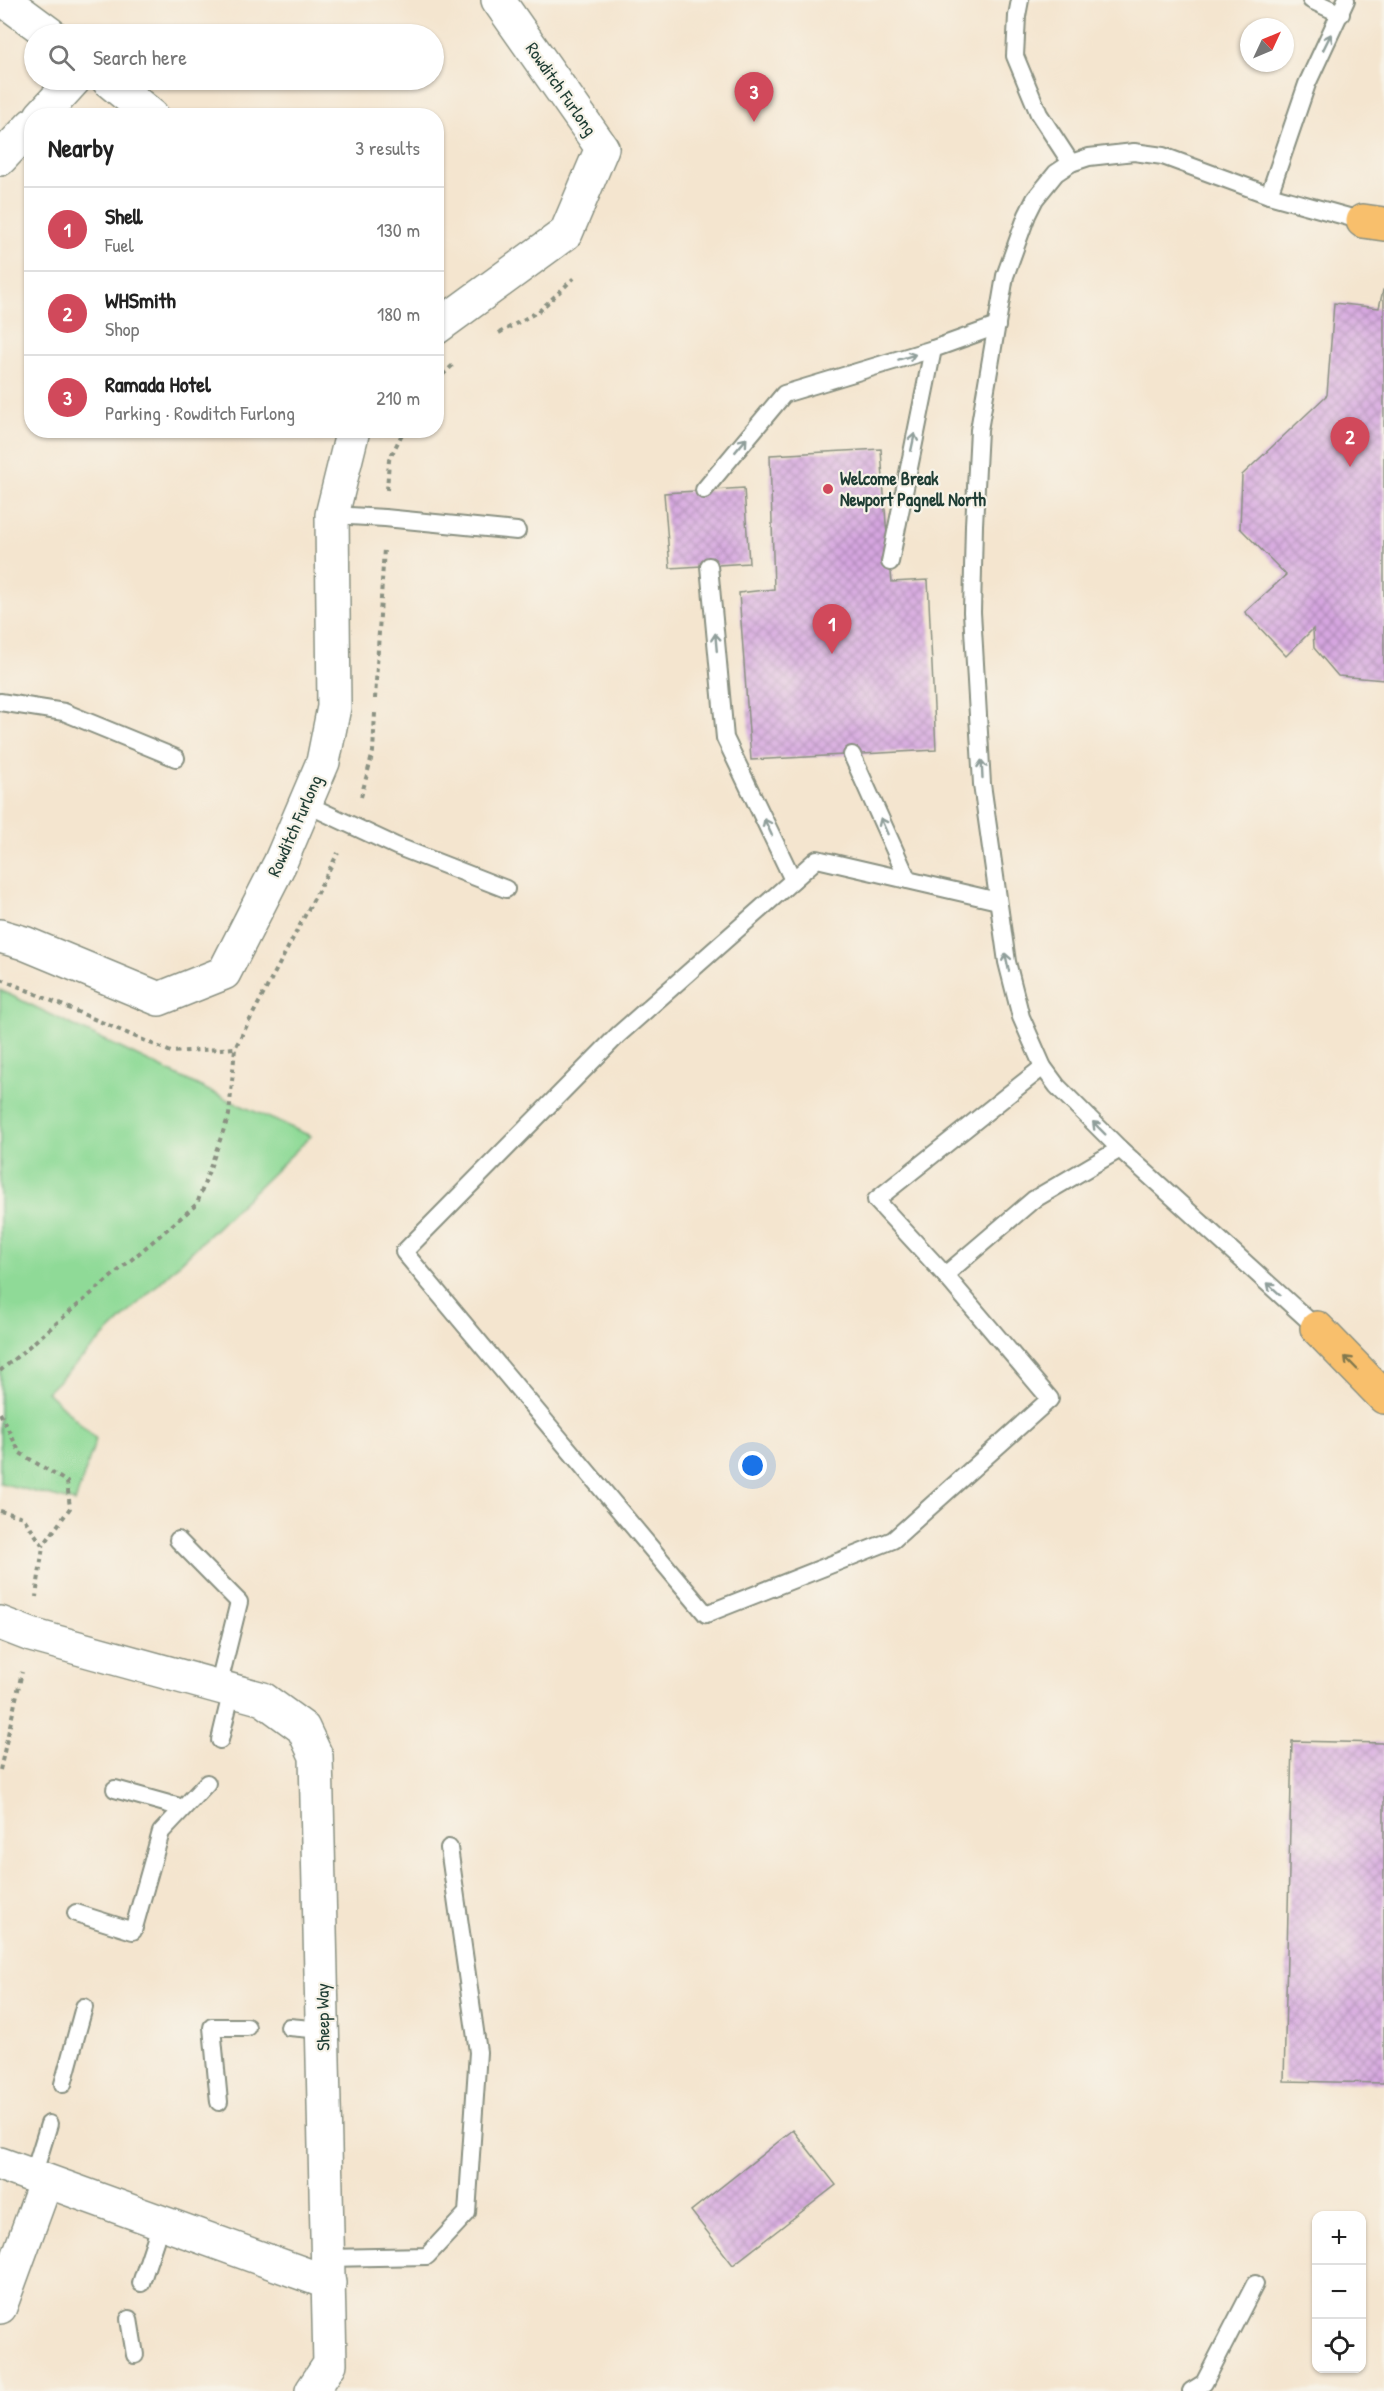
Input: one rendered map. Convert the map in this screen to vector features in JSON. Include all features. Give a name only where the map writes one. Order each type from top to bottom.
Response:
[{"type":"highway","points":[[1317,1328],[1384,1397]]},
{"type":"street","points":[[4,0],[36,24]]},
{"type":"street","name":"Rowditch Furlong","points":[[444,322],[566,233],[602,148],[498,0]]},
{"type":"street","points":[[48,108],[65,90]]},
{"type":"street","points":[[120,90],[142,108]]},
{"type":"street","points":[[0,159],[24,134]]},
{"type":"street","name":"Rowditch Furlong","points":[[0,936],[24,943],[159,999],[224,974],[280,863],[323,762],[334,707],[332,515],[351,438]]},
{"type":"street","name":"Sheep Way","points":[[0,1623],[31,1635],[263,1700],[303,1728],[316,1756],[330,2364],[312,2391]]},
{"type":"street","points":[[0,2164],[161,2223],[329,2270]]},
{"type":"street","points":[[0,2307],[39,2178]]},
{"type":"lane","points":[[1020,0],[1015,56],[1039,114],[1071,163]]},
{"type":"lane","points":[[1269,195],[1307,84],[1344,7],[1311,0]]},
{"type":"lane","points":[[1317,1328],[1120,1149],[1057,1086],[1043,1067],[1018,1006],[1007,962],[982,784],[972,612],[979,430],[1005,276],[1027,215],[1056,173],[1071,163],[1089,157],[1134,152],[1163,156],[1269,195],[1374,223]]},
{"type":"lane","points":[[704,490],[784,394],[933,349],[997,326]]},
{"type":"lane","points":[[890,562],[933,349]]},
{"type":"lane","points":[[332,515],[518,531]]},
{"type":"lane","points":[[709,566],[725,738],[793,880]]},
{"type":"lane","points":[[0,702],[64,712],[176,758]]},
{"type":"lane","points":[[852,755],[908,880]]},
{"type":"lane","points":[[306,804],[396,846],[506,889]]},
{"type":"lane","points":[[998,901],[817,859],[618,1035],[404,1252],[706,1614],[893,1540],[1050,1399],[945,1275],[876,1200],[1043,1067]]},
{"type":"lane","points":[[945,1275],[1033,1200],[1120,1149]]},
{"type":"lane","points":[[178,1540],[239,1602],[225,1688],[220,1740]]},
{"type":"lane","points":[[76,1913],[133,1931],[161,1832],[207,1783]]},
{"type":"lane","points":[[115,1789],[183,1808]]},
{"type":"lane","points":[[329,2270],[427,2256],[467,2212],[478,2052],[449,1848]]},
{"type":"lane","points":[[63,2084],[84,2007]]},
{"type":"lane","points":[[219,2102],[212,2027],[247,2027]]},
{"type":"lane","points":[[289,2027],[323,2030]]},
{"type":"lane","points":[[39,2178],[49,2124]]},
{"type":"lane","points":[[141,2283],[161,2223]]},
{"type":"lane","points":[[1191,2391],[1204,2383],[1255,2284]]},
{"type":"lane","points":[[129,2319],[135,2355]]},
{"type":"path","points":[[0,1371],[197,1204],[229,1115],[235,1048]]},
{"type":"path","points":[[0,1413],[21,1453],[67,1482],[70,1508],[43,1546],[31,1635],[0,1770]]},
{"type":"path","points":[[0,1511],[23,1517],[43,1546]]},
{"type":"green space","points":[[0,990],[226,1099],[311,1136],[47,1392],[96,1439],[75,1502],[0,1483]]},
{"type":"building","points":[[1383,290],[1384,680],[1338,676],[1314,648],[1313,629],[1286,656],[1245,612],[1286,575],[1240,528],[1242,475],[1327,395],[1334,303],[1379,308]]},
{"type":"building","points":[[881,449],[892,582],[928,580],[936,750],[751,760],[739,593],[774,589],[770,455]]},
{"type":"building","points":[[744,488],[749,563],[670,568],[664,493]]},
{"type":"building","points":[[1292,1741],[1384,1743],[1384,2083],[1284,2081]]},
{"type":"building","points":[[793,2130],[836,2185],[733,2265],[691,2211]]},
{"type":"place","name":"Ramada Hotel","points":[[754,122]]},
{"type":"place","name":"WHSmith","points":[[1350,467]]},
{"type":"place","name":"Welcome Break Newport Pagnell North","points":[[828,489]]},
{"type":"place","name":"Shell","points":[[832,654]]}]
